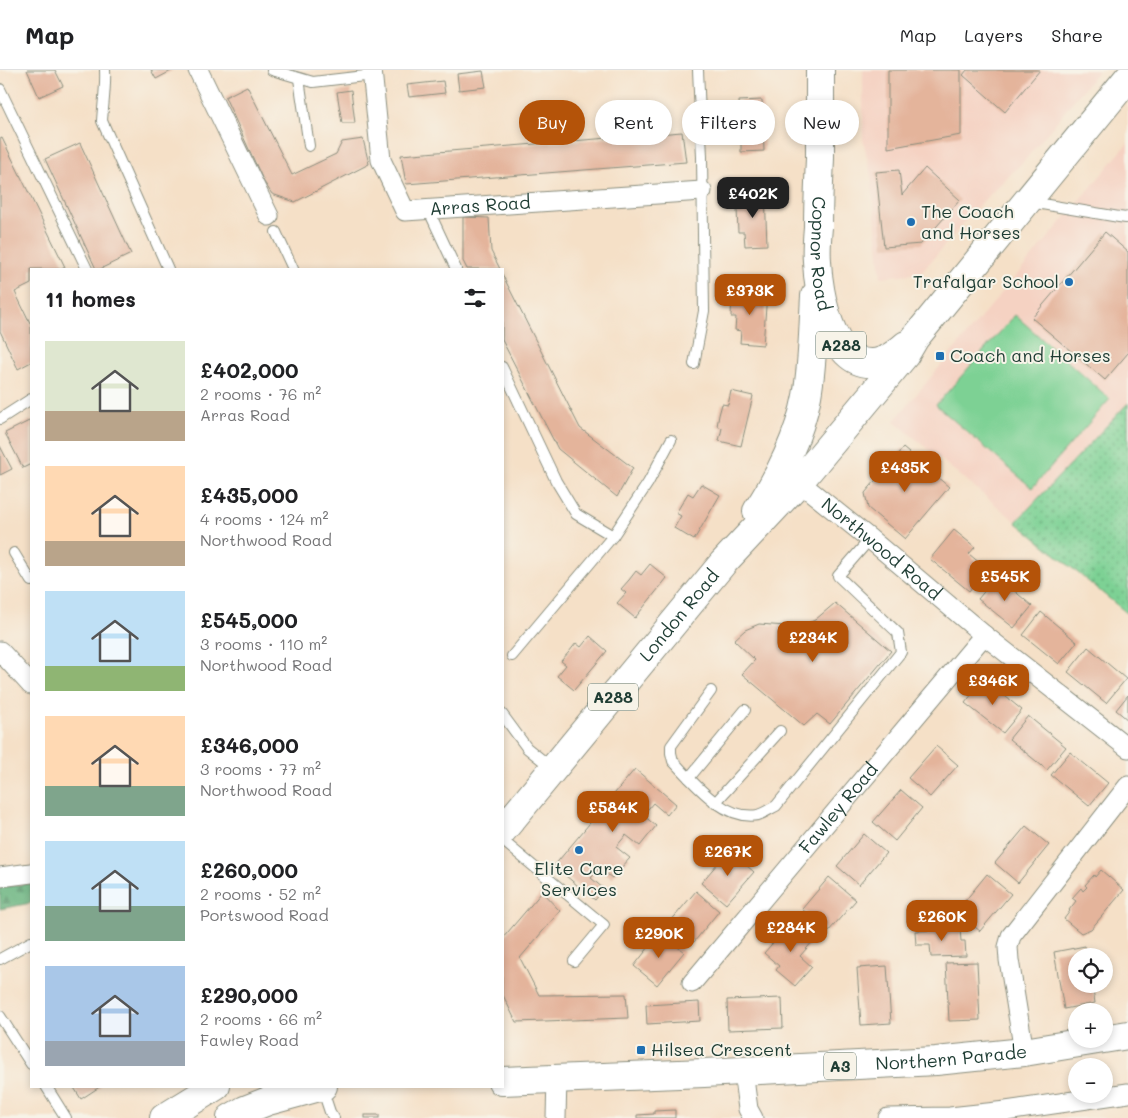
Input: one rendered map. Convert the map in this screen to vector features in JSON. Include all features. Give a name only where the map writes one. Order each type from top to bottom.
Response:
[{"type":"main road","name":"Copnor Road","points":[[820,70],[817,262],[819,284],[833,334],[847,353],[863,362],[872,363],[889,358],[915,338]]},
{"type":"main road","name":"A288","points":[[915,338],[1128,78]]},
{"type":"main road","name":"London Road","points":[[723,563],[761,505],[785,461],[800,424],[807,395],[810,371],[817,262]]},
{"type":"main road","name":"London Road","points":[[504,829],[723,563],[798,482],[905,355],[915,338]]},
{"type":"main road","name":"Northern Parade","points":[[554,1078],[936,1061],[1024,1052],[1128,1035]]},
{"type":"main road","name":"A3","points":[[505,1066],[554,1078]]},
{"type":"main road","points":[[164,1118],[213,1088]]},
{"type":"main road","points":[[231,1118],[245,1110],[268,1105],[316,1088]]},
{"type":"street","points":[[198,70],[272,224]]},
{"type":"street","name":"Arras Road","points":[[373,72],[381,160],[406,211],[702,191]]},
{"type":"street","name":"Northwood Road","points":[[798,482],[870,539],[984,635],[1128,748]]},
{"type":"street","name":"Fawley Road","points":[[692,982],[984,635]]},
{"type":"street","points":[[0,651],[30,684]]},
{"type":"street","points":[[1024,1052],[1009,960],[1008,947],[1011,936],[1128,786]]},
{"type":"street","points":[[0,877],[30,873]]},
{"type":"street","points":[[743,1071],[748,1109],[753,1118]]},
{"type":"street","points":[[554,1078],[556,1118]]},
{"type":"street","points":[[888,1118],[950,1117],[1128,1094]]},
{"type":"lane","points":[[105,70],[106,83],[102,120],[168,268]]},
{"type":"lane","points":[[272,70],[313,82],[373,72]]},
{"type":"lane","points":[[694,364],[704,311],[702,157],[698,70]]},
{"type":"lane","points":[[299,79],[308,146]]},
{"type":"lane","points":[[0,89],[86,268]]},
{"type":"lane","points":[[1026,202],[1128,217]]},
{"type":"lane","points":[[428,209],[456,268]]},
{"type":"lane","points":[[272,224],[293,268]]},
{"type":"lane","points":[[504,371],[556,481],[576,514],[613,536]]},
{"type":"lane","points":[[0,419],[30,400]]},
{"type":"lane","points":[[512,656],[613,536],[648,483],[671,440]]},
{"type":"lane","points":[[711,691],[671,746],[670,753],[673,761],[715,803],[747,816],[760,814],[776,806],[901,652],[898,632],[838,576],[870,539]]},
{"type":"lane","points":[[14,553],[30,579]]},
{"type":"lane","points":[[689,778],[745,710]]},
{"type":"lane","points":[[504,717],[527,748],[554,769]]},
{"type":"lane","points":[[715,803],[780,731]]},
{"type":"lane","points":[[504,842],[604,926],[574,961]]},
{"type":"lane","points":[[0,959],[30,943]]},
{"type":"lane","points":[[0,1016],[30,1062]]},
{"type":"lane","points":[[47,1088],[66,1118]]},
{"type":"lane","points":[[323,1088],[328,1107],[334,1118]]},
{"type":"shaded area","points":[[863,70],[1099,70],[1024,161],[979,205],[921,273],[881,277],[871,175],[863,139]]},
{"type":"shaded area","name":"Trafalgar School","points":[[1128,143],[1128,614],[894,421]]},
{"type":"green space","points":[[1015,315],[1110,399],[1032,488],[936,405]]},
{"type":"green space","points":[[1128,403],[1128,614],[1016,522]]},
{"type":"green space","points":[[30,883],[30,903],[0,909],[0,887]]},
{"type":"building","points":[[27,70],[55,70],[63,86],[39,97]]},
{"type":"building","points":[[151,70],[173,70],[156,79]]},
{"type":"building","points":[[888,70],[961,70],[961,135],[888,148]]},
{"type":"building","points":[[967,70],[1040,70],[1005,112],[963,75]]},
{"type":"building","points":[[483,71],[486,87],[459,90],[457,74]]},
{"type":"building","points":[[443,81],[445,93],[409,97],[407,85]]},
{"type":"building","points":[[247,86],[292,175],[336,154],[342,142],[363,139],[369,164],[295,202],[272,194],[264,182],[225,97]]},
{"type":"building","points":[[351,90],[355,123],[342,123],[337,92]]},
{"type":"building","points":[[682,132],[682,145],[684,145],[686,162],[406,184],[401,155],[523,145],[585,145],[585,140],[595,139],[595,145],[672,145],[672,133]]},
{"type":"building","points":[[2,138],[65,267],[30,268],[30,284],[15,292],[30,323],[30,363],[18,369],[0,331],[0,139]]},
{"type":"building","points":[[80,143],[131,254],[102,268],[96,268],[45,159]]},
{"type":"building","points":[[741,145],[764,145],[764,151],[741,152]]},
{"type":"building","name":"The Coach and Horses","points":[[925,168],[960,200],[921,244],[884,247],[876,172],[899,170],[902,195]]},
{"type":"building","points":[[765,193],[767,245],[745,246],[744,232],[738,232],[737,209],[743,209],[742,194]]},
{"type":"building","points":[[463,217],[489,218],[491,251],[500,268],[466,268],[463,261]]},
{"type":"building","points":[[1105,232],[1128,252],[1128,353],[1105,380],[1032,318]]},
{"type":"building","points":[[504,278],[580,428],[633,468],[617,497],[558,449],[504,344]]},
{"type":"building","points":[[732,292],[767,294],[763,345],[740,343],[741,331],[735,330],[736,317],[731,317]]},
{"type":"building","points":[[731,391],[753,396],[741,446],[719,441],[722,428],[717,426],[719,415],[722,404],[728,405]]},
{"type":"building","points":[[30,420],[30,464],[23,468],[5,433]]},
{"type":"building","points":[[0,446],[12,469],[0,475]]},
{"type":"building","points":[[903,448],[949,487],[905,539],[868,508],[865,493]]},
{"type":"building","points":[[701,484],[720,495],[694,540],[674,528],[681,516],[676,513],[688,493],[693,496]]},
{"type":"building","points":[[954,530],[975,547],[969,554],[987,569],[969,591],[930,559]]},
{"type":"building","points":[[650,564],[667,578],[635,618],[617,603],[626,593],[621,589],[636,571],[641,575]]},
{"type":"building","points":[[997,576],[1032,606],[1014,628],[978,599]]},
{"type":"building","points":[[835,603],[891,651],[830,724],[817,714],[804,726],[742,674],[755,660],[734,640],[745,630],[759,624],[799,627],[815,620]]},
{"type":"building","points":[[1041,612],[1077,642],[1059,664],[1023,635]]},
{"type":"building","points":[[590,636],[607,651],[574,690],[557,676],[566,665],[561,661],[576,643],[581,647]]},
{"type":"building","points":[[1088,647],[1126,679],[1106,703],[1068,672]]},
{"type":"building","points":[[984,679],[1022,710],[1003,733],[965,703]]},
{"type":"building","points":[[1128,695],[1128,720],[1116,710]]},
{"type":"building","points":[[1028,716],[1066,747],[1047,770],[1009,739]]},
{"type":"building","points":[[936,746],[958,765],[930,797],[908,778]]},
{"type":"building","points":[[1070,752],[1108,783],[1089,806],[1051,775]]},
{"type":"building","points":[[635,769],[676,804],[667,815],[653,803],[643,815],[656,826],[640,846],[626,835],[616,847],[630,858],[612,878],[599,868],[591,878],[604,889],[595,900],[554,866]]},
{"type":"building","points":[[901,790],[922,808],[895,841],[873,822]]},
{"type":"building","points":[[1026,826],[1049,845],[1018,883],[995,863]]},
{"type":"building","points":[[864,834],[886,853],[859,885],[837,866]]},
{"type":"building","points":[[729,850],[754,872],[726,904],[701,883]]},
{"type":"building","points":[[1101,870],[1124,890],[1091,929],[1081,933],[1064,919],[1076,901],[1072,898],[1081,888],[1083,891],[1087,887],[1085,885]]},
{"type":"building","points":[[987,874],[1011,894],[980,931],[956,912]]},
{"type":"building","points":[[829,877],[856,900],[828,932],[802,909]]},
{"type":"building","points":[[696,891],[719,911],[694,942],[670,922]]},
{"type":"building","points":[[542,892],[560,911],[520,958],[539,995],[626,994],[628,1018],[516,1022],[504,997],[504,937]]},
{"type":"building","points":[[792,921],[814,940],[800,956],[812,967],[795,986],[776,970],[779,966],[764,953]]},
{"type":"building","points":[[960,929],[961,941],[965,941],[966,956],[931,957],[930,945],[916,945],[915,931]]},
{"type":"building","points":[[660,933],[684,952],[657,985],[634,966]]},
{"type":"building","points":[[1068,949],[1068,993],[1093,993],[1095,1003],[1068,1003],[1068,1008],[1064,1009],[1054,952]]},
{"type":"building","points":[[977,962],[980,1020],[949,1021],[946,963]]},
{"type":"building","points":[[887,966],[891,1023],[861,1025],[857,968]]},
{"type":"building","points":[[782,998],[783,1028],[728,1030],[727,1000]]},
{"type":"building","points":[[699,1002],[700,1021],[647,1024],[646,1005]]},
{"type":"building","points":[[74,1088],[98,1088],[81,1099]]},
{"type":"building","points":[[675,1110],[675,1118],[637,1118],[637,1115],[654,1114],[654,1111]]},
{"type":"building","points":[[365,1115],[379,1115],[379,1118],[365,1118]]},
{"type":"place","name":"The Coach and Horses","points":[[911,222]]},
{"type":"place","name":"Trafalgar School","points":[[1069,282]]},
{"type":"place","name":"Coach and Horses","points":[[940,356]]},
{"type":"place","name":"Elite Care Services","points":[[579,850]]},
{"type":"place","name":"Hilsea Crescent","points":[[641,1050]]}]
